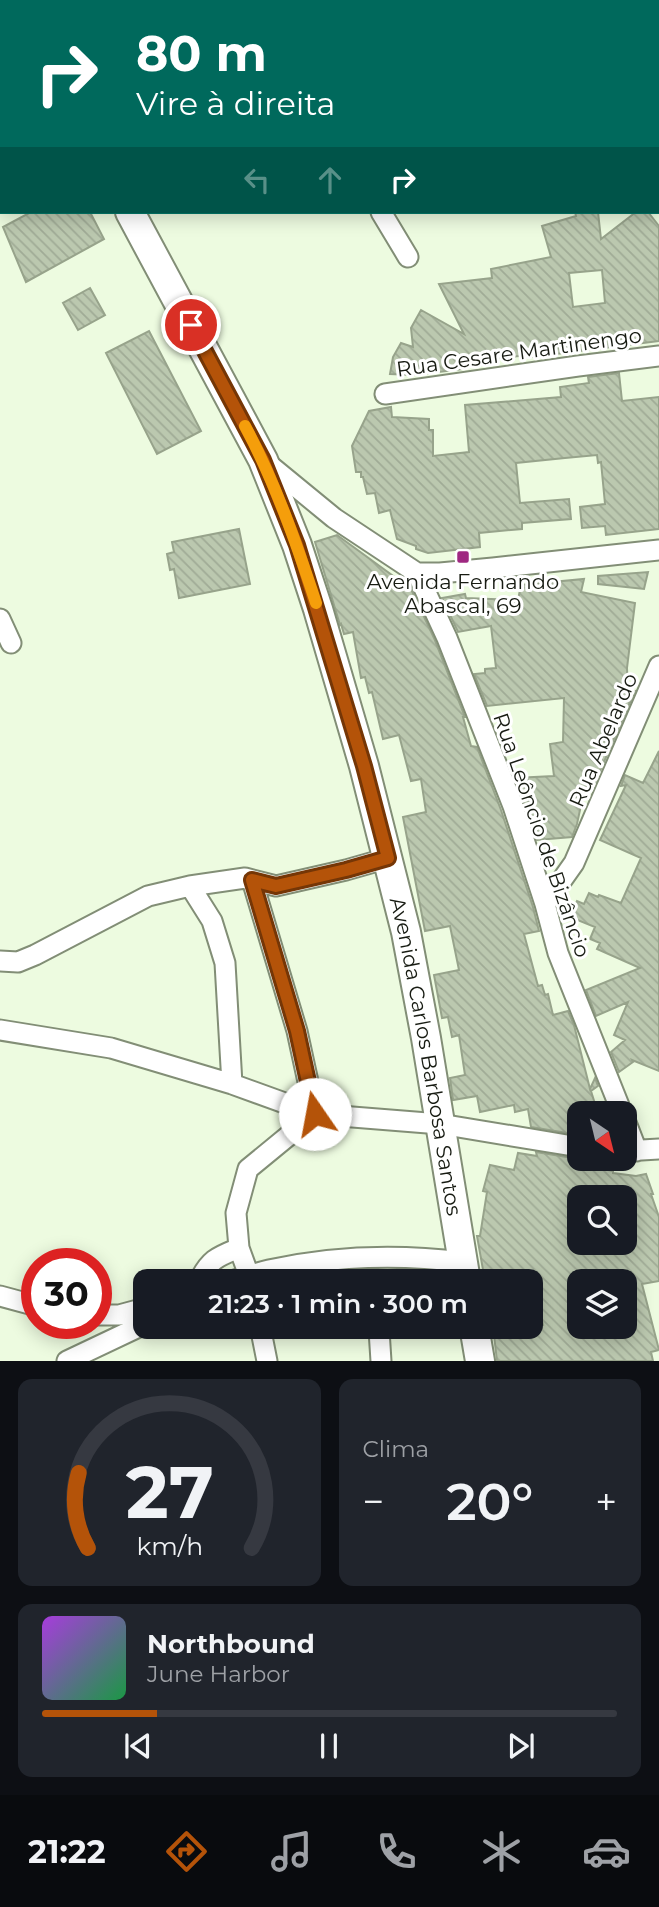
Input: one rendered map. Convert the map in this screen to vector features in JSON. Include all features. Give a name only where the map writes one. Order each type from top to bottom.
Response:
[{"type":"main road","name":"Avenida Carlos Barbosa Santos","points":[[132,214],[263,460],[288,492],[297,545],[364,766],[406,932],[440,1124],[457,1269]]},
{"type":"main road","points":[[476,1339],[480,1361]]},
{"type":"street","points":[[382,214],[408,257]]},
{"type":"street","name":"Rua Cesare Martinengo","points":[[385,394],[659,356]]},
{"type":"street","points":[[288,492],[334,518],[417,573],[493,568],[659,550]]},
{"type":"street","name":"Rua Leôncio de Bizâncio","points":[[417,573],[447,638],[513,806],[558,953],[617,1101]]},
{"type":"street","points":[[0,619],[11,643]]},
{"type":"street","name":"Rua Abelardo","points":[[545,904],[574,863],[659,666]]},
{"type":"street","points":[[0,961],[18,962],[35,955],[148,896],[190,886],[245,878],[276,886],[388,858]]},
{"type":"street","points":[[252,880],[297,1031],[315,1114]]},
{"type":"street","points":[[190,886],[212,921],[225,963],[232,1084]]},
{"type":"street","points":[[0,1030],[111,1048],[232,1084],[315,1114],[440,1124],[567,1145]]},
{"type":"street","points":[[242,1269],[236,1213],[248,1169],[315,1114]]},
{"type":"street","points":[[637,1151],[659,1149]]},
{"type":"street","points":[[205,1269],[217,1257],[239,1248]]},
{"type":"street","points":[[278,1269],[362,1258],[424,1257],[447,1269]]},
{"type":"street","points":[[0,1296],[21,1302]]},
{"type":"street","points":[[112,1315],[133,1311]]},
{"type":"street","points":[[67,1361],[133,1330]]},
{"type":"street","points":[[263,1339],[267,1361]]},
{"type":"street","points":[[380,1339],[382,1361]]},
{"type":"building","points":[[27,214],[91,214],[104,239],[26,282],[3,227]]},
{"type":"building","points":[[576,214],[598,214],[601,239],[633,214],[650,214],[659,226],[659,341],[533,357],[497,358],[496,352],[461,358],[464,369],[413,375],[390,374],[393,357],[401,343],[413,347],[411,328],[421,310],[464,334],[439,284],[492,278],[491,269],[551,257],[542,226]],"holes":[[[602,270],[605,303],[573,307],[569,273]]]},
{"type":"building","points":[[90,288],[105,315],[78,330],[63,303]]},
{"type":"building","points":[[149,331],[201,431],[157,454],[106,353]]},
{"type":"building","points":[[619,373],[622,401],[659,397],[659,529],[606,535],[605,526],[582,528],[580,507],[605,504],[601,462],[598,463],[597,455],[516,463],[520,503],[569,499],[571,519],[522,523],[522,529],[479,533],[480,547],[428,553],[397,539],[390,510],[379,513],[375,493],[367,494],[361,472],[356,472],[352,446],[369,411],[391,407],[392,417],[429,419],[429,430],[433,430],[433,456],[469,452],[465,405],[561,397],[560,387],[589,383],[588,377]]},
{"type":"building","points":[[239,529],[250,584],[179,598],[174,569],[170,570],[167,554],[174,552],[172,542]]},
{"type":"building","points":[[337,535],[411,589],[434,638],[465,717],[471,746],[477,747],[501,810],[533,907],[539,931],[524,934],[538,986],[542,985],[545,995],[548,994],[553,1015],[568,1011],[590,1089],[595,1078],[598,1086],[591,1091],[594,1101],[567,1101],[567,1133],[531,1127],[528,1109],[515,1112],[514,1105],[480,1112],[477,1096],[453,1100],[450,1078],[465,1075],[459,1035],[452,1037],[448,1017],[442,1018],[434,975],[459,970],[450,926],[425,931],[403,817],[426,812],[421,779],[411,781],[399,735],[383,739],[372,692],[369,693],[365,677],[361,678],[353,632],[344,634],[340,625],[315,542]]},
{"type":"building","points":[[648,572],[644,589],[598,584],[598,576]]},
{"type":"building","points":[[584,579],[581,592],[635,603],[627,668],[628,692],[635,691],[593,787],[582,788],[580,810],[572,837],[537,840],[515,778],[554,776],[550,744],[563,742],[564,698],[487,706],[474,674],[496,668],[491,626],[458,632],[442,598],[465,594],[466,598],[518,600],[521,585]]},
{"type":"building","points":[[659,751],[659,1071],[632,1060],[633,1062],[619,1072],[611,1052],[625,1040],[614,1035],[628,1002],[596,1016],[586,990],[640,968],[597,949],[600,943],[590,939],[595,927],[570,917],[577,901],[584,904],[589,893],[621,903],[641,858],[600,840],[626,785],[621,786],[625,775],[643,783]]},
{"type":"building","points":[[536,1152],[567,1157],[567,1171],[613,1171],[636,1176],[646,1174],[659,1217],[659,1281],[642,1284],[659,1350],[651,1352],[653,1361],[497,1361],[494,1339],[543,1339],[543,1269],[483,1269],[477,1236],[480,1236],[487,1192],[483,1191],[490,1165],[514,1170],[518,1153],[537,1156]]},
{"type":"slow traffic","points":[[245,426],[277,494],[316,603]]},
{"type":"place","name":"Avenida Fernando Abascal, 69","points":[[463,557]]},
{"type":"route","points":[[191,325],[263,460],[297,545],[364,766],[388,858],[276,886],[252,880],[297,1031],[315,1114]]}]
